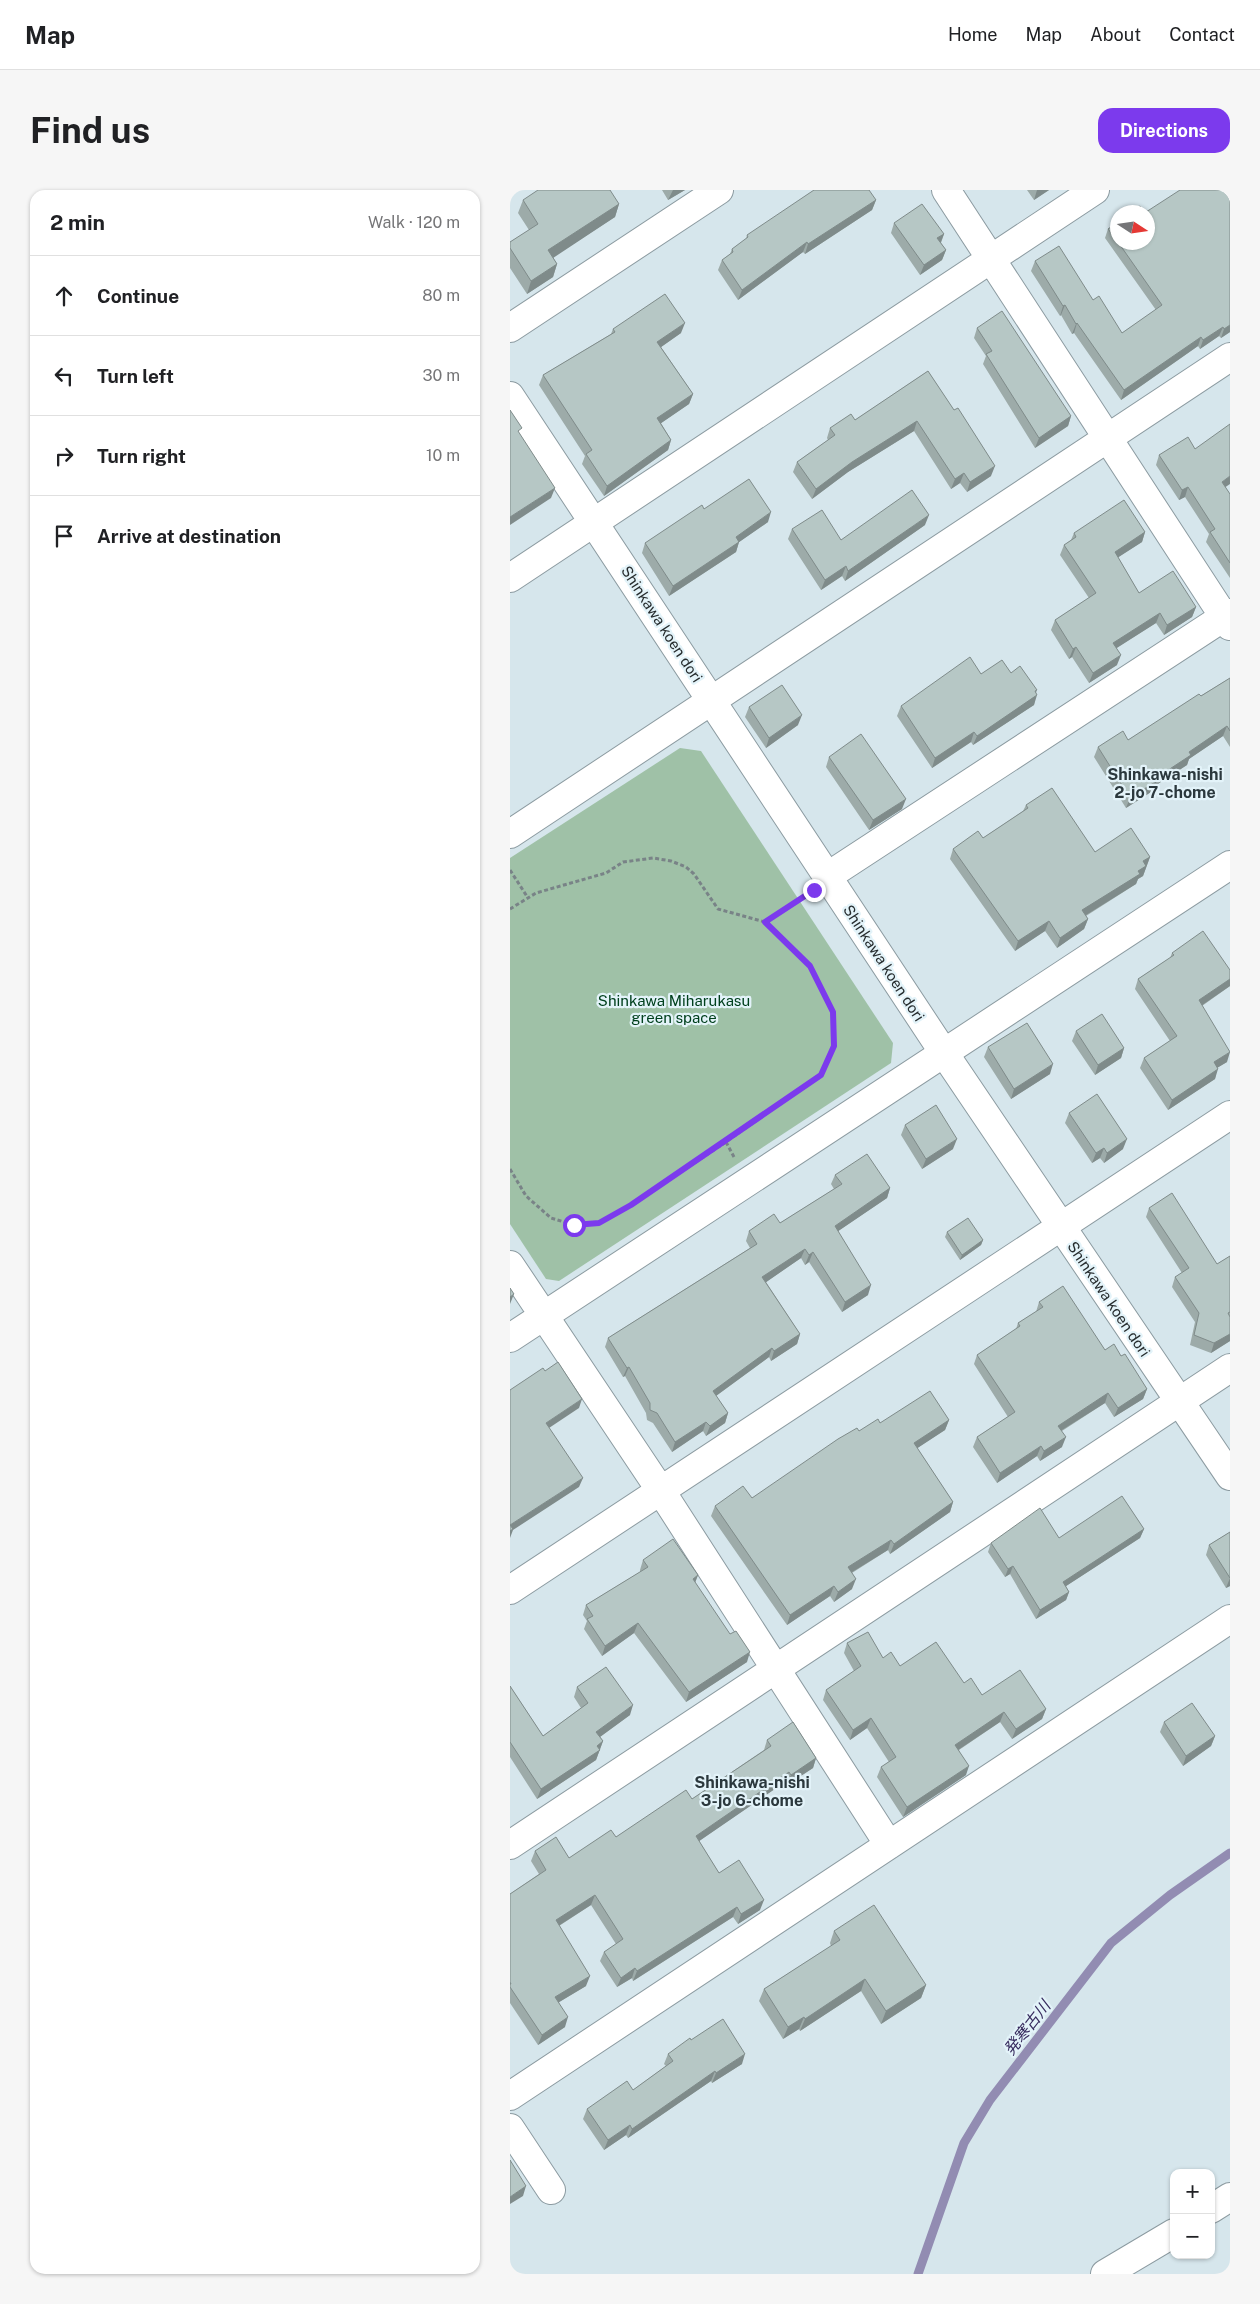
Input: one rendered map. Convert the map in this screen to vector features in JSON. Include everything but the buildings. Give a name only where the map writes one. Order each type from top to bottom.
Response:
[{"type":"street","points":[[510,328],[719,190]]},
{"type":"street","points":[[821,883],[1228,619],[1106,438],[946,190]]},
{"type":"street","points":[[510,578],[1095,190]]},
{"type":"street","points":[[510,834],[1230,357]]},
{"type":"street","name":"Shinkawa koen dori","points":[[510,396],[711,700],[821,883],[944,1053],[1059,1226],[1230,1476]]},
{"type":"street","points":[[510,1338],[1230,865]]},
{"type":"street","points":[[510,1590],[1059,1226],[1230,1115]]},
{"type":"street","points":[[510,1265],[661,1491],[889,1845]]},
{"type":"street","points":[[510,1845],[1178,1400],[1230,1368]]},
{"type":"street","points":[[510,2096],[1230,1619]]},
{"type":"street","points":[[510,2128],[551,2190]]},
{"type":"street","points":[[1215,2206],[1230,2197]]},
{"type":"street","points":[[1105,2274],[1170,2235]]},
{"type":"path","points":[[510,909],[536,893],[606,873],[623,862],[653,858],[671,861],[686,867],[718,909],[765,922],[810,966],[833,1012],[834,1046],[821,1075],[726,1142],[631,1205],[599,1223],[574,1225],[551,1218],[526,1196],[510,1169]]},
{"type":"path","points":[[510,870],[528,898]]},
{"type":"path","points":[[765,922],[821,883]]},
{"type":"path","points":[[726,1142],[735,1158]]},
{"type":"green space","name":"Shinkawa Miharukasu green space","points":[[680,748],[701,751],[893,1043],[891,1063],[559,1281],[546,1279],[510,1224],[510,858]]},
{"type":"waterway","name":"発寒古川","points":[[918,2274],[964,2143],[990,2100],[1111,1943],[1170,1895],[1230,1853]]},
{"type":"district","name":"Shinkawa-nishi 2-jo 7-chome","points":[[1165,783]]},
{"type":"district","name":"Shinkawa-nishi 3-jo 6-chome","points":[[752,1791]]},
{"type":"route","points":[[574,1225],[599,1223],[631,1205],[726,1142],[821,1075],[834,1046],[833,1012],[810,966],[765,922],[814,890]]}]
